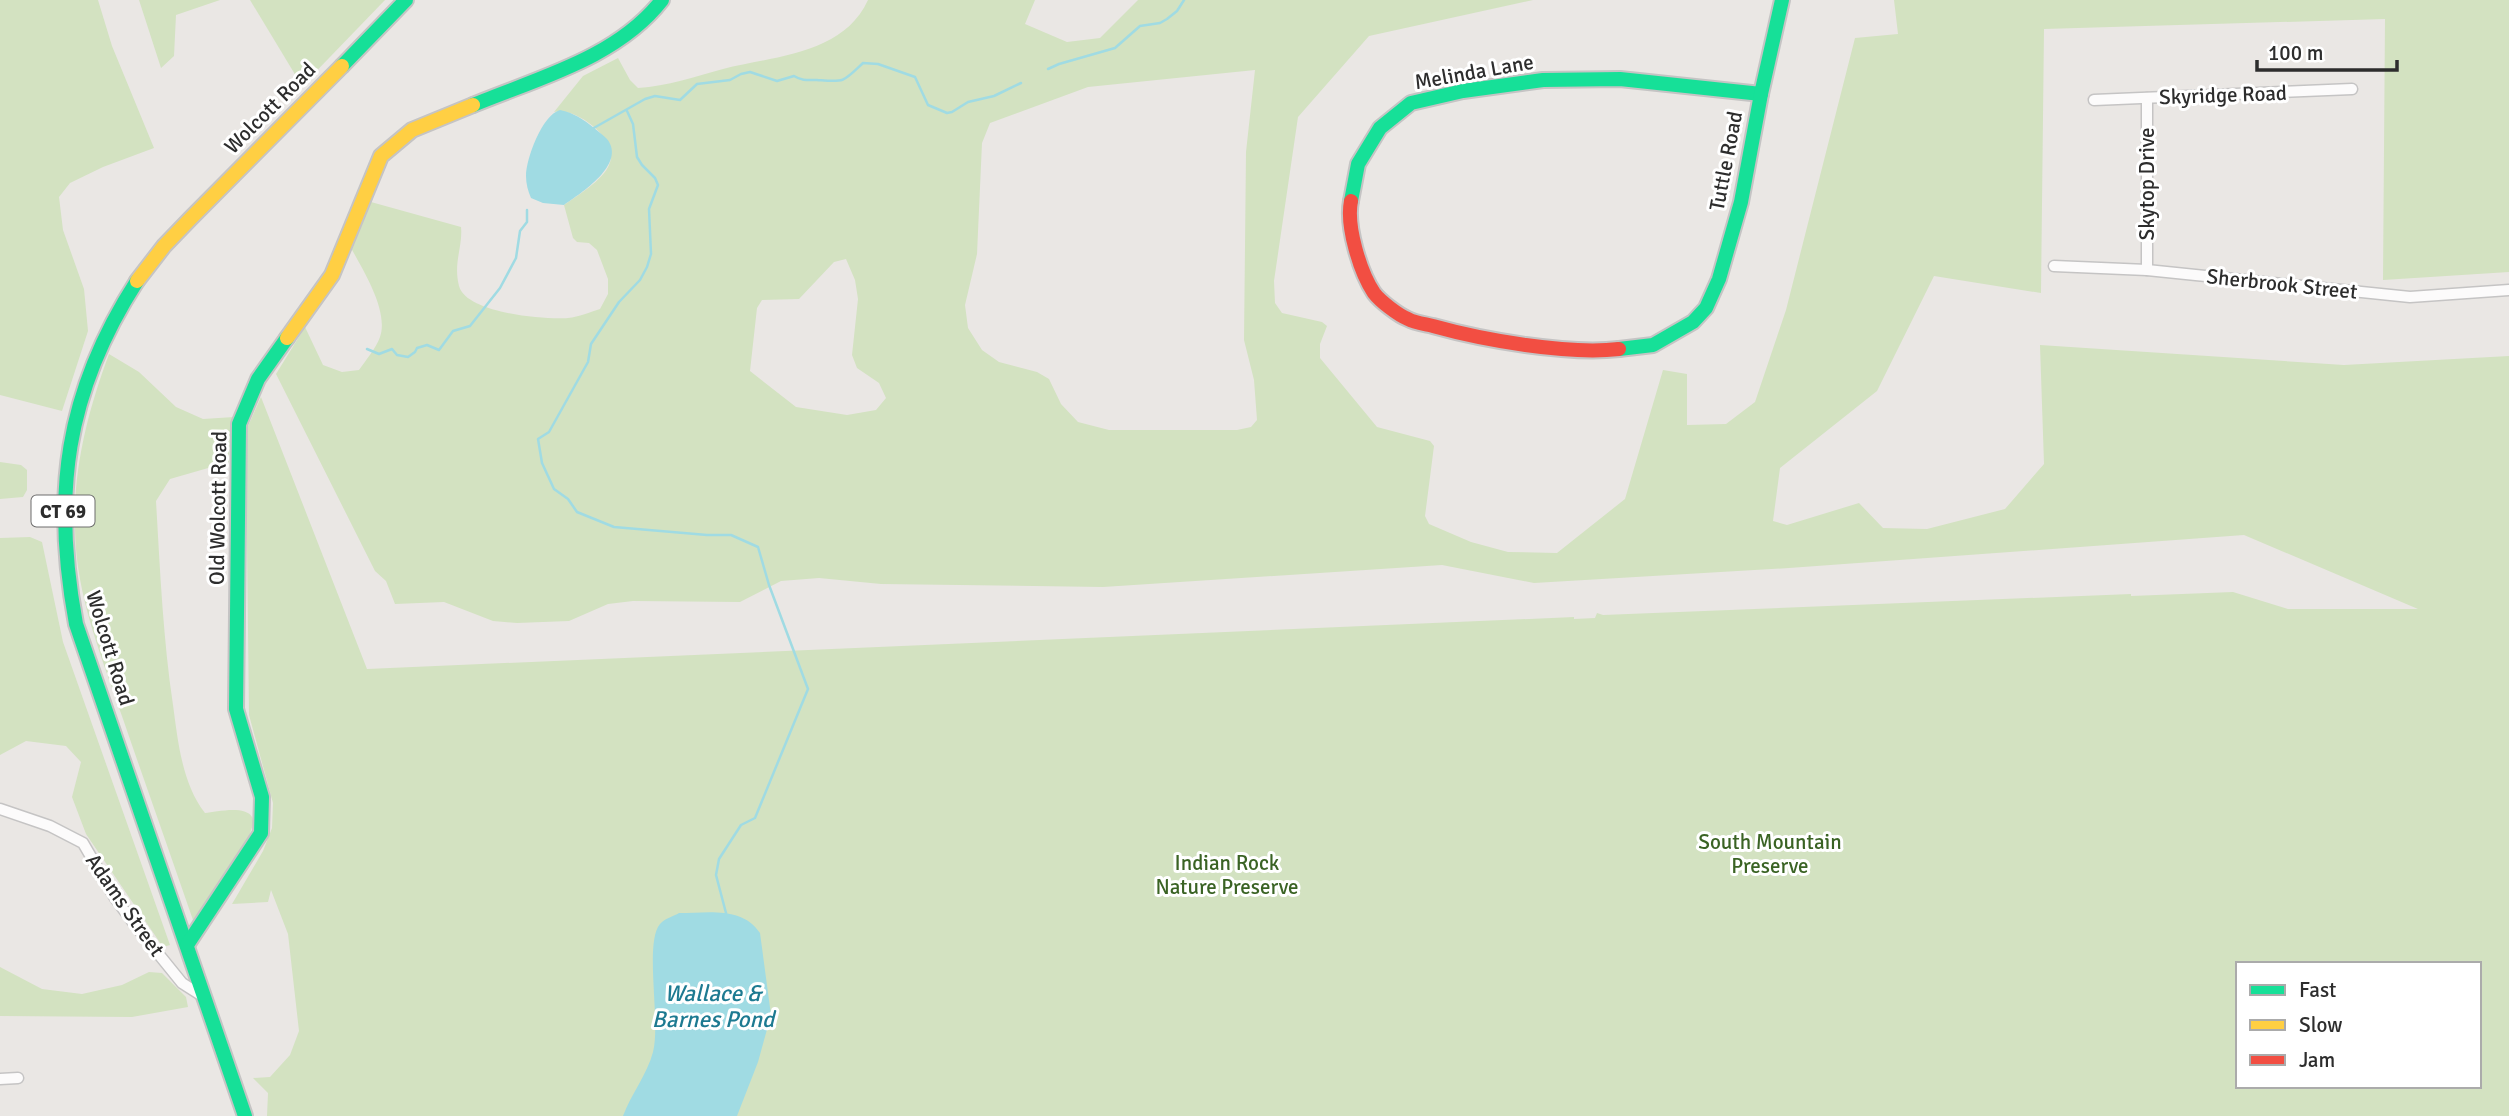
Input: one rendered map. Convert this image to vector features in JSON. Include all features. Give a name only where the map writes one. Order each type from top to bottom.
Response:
[{"type":"street","name":"Wolcott Road","points":[[245,1116],[74,613],[65,563],[62,521],[66,465],[71,433],[92,361],[111,321],[142,273],[186,224],[406,0]]},
{"type":"street","name":"Old Wolcott Road","points":[[187,945],[261,833],[262,797],[236,709],[239,424],[258,379],[332,275],[381,156],[412,130],[595,55],[648,19],[662,0]]},
{"type":"street","name":"Tuttle Road","points":[[1693,322],[1706,308],[1723,266],[1741,202],[1782,0]]},
{"type":"street","name":"Melinda Lane","points":[[1693,322],[1653,345],[1603,351],[1530,345],[1457,334],[1406,320],[1375,294],[1357,257],[1349,209],[1357,164],[1381,128],[1410,103],[1463,91],[1543,80],[1620,79],[1761,94]]},
{"type":"street","name":"Skyridge Road","points":[[2094,100],[2352,89]]},
{"type":"street","name":"Skytop Drive","points":[[2147,98],[2147,270]]},
{"type":"street","name":"Sherbrook Street","points":[[2054,266],[2147,270],[2410,297],[2509,290]]},
{"type":"street","name":"Adams Street","points":[[0,809],[50,826],[83,843],[115,898],[135,925],[182,983],[204,997]]},
{"type":"street","points":[[0,1079],[18,1078]]},
{"type":"green space","points":[[0,0],[98,0],[112,46],[154,148],[70,183],[59,197],[63,230],[84,289],[88,331],[62,411],[0,395]]},
{"type":"green space","points":[[139,0],[220,0],[176,15],[174,56],[161,68]]},
{"type":"green space","points":[[250,0],[385,0],[302,86]]},
{"type":"green space","points":[[868,0],[1035,0],[1025,24],[1067,42],[1100,38],[1138,0],[1533,0],[1369,36],[1298,117],[1274,281],[1275,303],[1282,313],[1322,322],[1327,326],[1320,344],[1320,358],[1377,427],[1430,441],[1434,446],[1425,516],[1429,524],[1471,542],[1508,552],[1557,553],[1625,499],[1663,370],[1687,374],[1687,425],[1726,424],[1755,402],[1786,310],[1855,38],[1898,34],[1894,0],[2509,0],[2509,272],[2383,280],[2385,19],[2044,29],[2041,293],[1934,276],[1877,391],[1780,468],[1773,521],[1787,525],[1859,503],[1883,528],[1927,529],[2005,509],[2044,464],[2040,345],[2344,365],[2509,356],[2509,1116],[267,1116],[268,1093],[253,1078],[270,1077],[290,1055],[299,1031],[288,934],[271,890],[268,902],[232,904],[263,851],[272,828],[273,803],[249,715],[246,457],[248,426],[261,397],[367,669],[1574,619],[1595,618],[1597,613],[1603,615],[2131,594],[2233,592],[2288,609],[2418,609],[2244,535],[1789,568],[1534,583],[1442,565],[1103,587],[881,584],[819,578],[781,581],[740,602],[633,601],[608,604],[569,621],[517,623],[493,621],[444,602],[395,604],[386,581],[375,571],[276,374],[305,327],[323,365],[342,372],[359,370],[376,345],[382,327],[378,303],[351,248],[371,202],[461,227],[457,277],[465,295],[476,303],[507,313],[542,318],[572,317],[600,309],[608,294],[608,279],[597,250],[589,243],[577,242],[573,238],[564,205],[606,171],[611,155],[608,145],[594,127],[573,114],[554,112],[583,76],[618,58],[630,80],[638,88],[649,87],[784,56],[824,43],[842,32],[857,18]],"holes":[[[1255,70],[1246,152],[1244,340],[1254,380],[1257,420],[1251,427],[1237,430],[1109,430],[1078,422],[1061,404],[1049,379],[1037,372],[999,362],[982,350],[968,328],[965,305],[977,254],[982,143],[990,123],[1088,87]],[[846,259],[855,280],[858,299],[852,355],[857,368],[879,383],[886,398],[876,410],[847,415],[796,407],[750,371],[757,308],[762,300],[799,299],[834,262]]]},
{"type":"green space","points":[[109,354],[139,372],[176,407],[203,419],[234,417],[229,462],[170,479],[156,501],[167,654],[177,733],[186,776],[205,813],[243,811],[252,817],[253,825],[240,852],[193,920],[99,650],[85,603],[76,555],[75,507],[79,462],[88,418]]},
{"type":"green space","points":[[0,462],[21,465],[27,470],[27,490],[23,497],[0,499]]},
{"type":"green space","points":[[30,537],[42,542],[63,642],[170,945],[163,947],[86,834],[72,797],[81,762],[66,746],[26,741],[0,755],[0,538]]},
{"type":"green space","points":[[0,967],[42,989],[82,994],[122,985],[149,972],[162,973],[186,997],[188,1007],[132,1017],[0,1016]]},
{"type":"water","points":[[560,110],[586,122],[607,139],[612,149],[607,168],[564,205],[543,203],[531,198],[526,179],[536,138],[547,120]]},
{"type":"water","name":"Wallace & Barnes Pond","points":[[713,912],[734,915],[753,924],[760,933],[771,1015],[758,1062],[737,1116],[623,1116],[653,1052],[655,934],[662,922],[679,913]]},
{"type":"waterway","points":[[1048,69],[1115,48],[1140,26],[1160,23],[1167,19],[1177,11],[1184,0]]},
{"type":"waterway","points":[[592,129],[645,99],[655,96],[680,100],[697,84],[730,80],[750,72],[777,81],[794,76],[805,80],[838,81],[847,78],[863,63],[878,64],[915,77],[928,105],[947,113],[968,102],[994,96],[1021,83]]},
{"type":"waterway","points":[[627,111],[633,124],[637,157],[658,185],[649,209],[651,254],[640,280],[619,302],[591,344],[588,362],[549,432],[538,439],[542,463],[554,489],[568,499],[577,512],[614,527],[731,535],[758,547],[769,585],[808,689],[755,818],[741,825],[719,859],[716,875],[726,913]]},
{"type":"waterway","points":[[367,349],[379,354],[392,349],[397,355],[408,357],[417,348],[427,345],[439,350],[453,331],[470,326],[500,288],[516,258],[520,231],[527,222],[527,210]]},
{"type":"traffic: fast","points":[[342,66],[406,0]]},
{"type":"traffic: fast","points":[[473,105],[600,52],[644,20],[662,0]]},
{"type":"traffic: fast","points":[[1619,349],[1653,345],[1693,322],[1706,308],[1719,279],[1741,202],[1782,0]]},
{"type":"traffic: fast","points":[[1351,201],[1358,164],[1380,128],[1411,103],[1463,91],[1543,80],[1620,79],[1761,94]]},
{"type":"traffic: fast","points":[[137,281],[94,364],[80,405],[66,488],[65,532],[69,577],[76,624],[245,1116]]},
{"type":"traffic: fast","points":[[187,945],[261,833],[262,797],[236,709],[239,424],[258,379],[287,338]]},
{"type":"traffic: slow","points":[[137,281],[164,246],[342,66]]},
{"type":"traffic: slow","points":[[287,338],[332,275],[381,156],[412,130],[473,105]]},
{"type":"traffic: jam","points":[[1351,201],[1352,236],[1369,284],[1377,296],[1404,317],[1453,331],[1526,345],[1575,350],[1619,349]]},
{"type":"park label","name":"South Mountain Preserve","points":[[1770,854]]},
{"type":"park label","name":"Indian Rock Nature Preserve","points":[[1227,875]]}]
